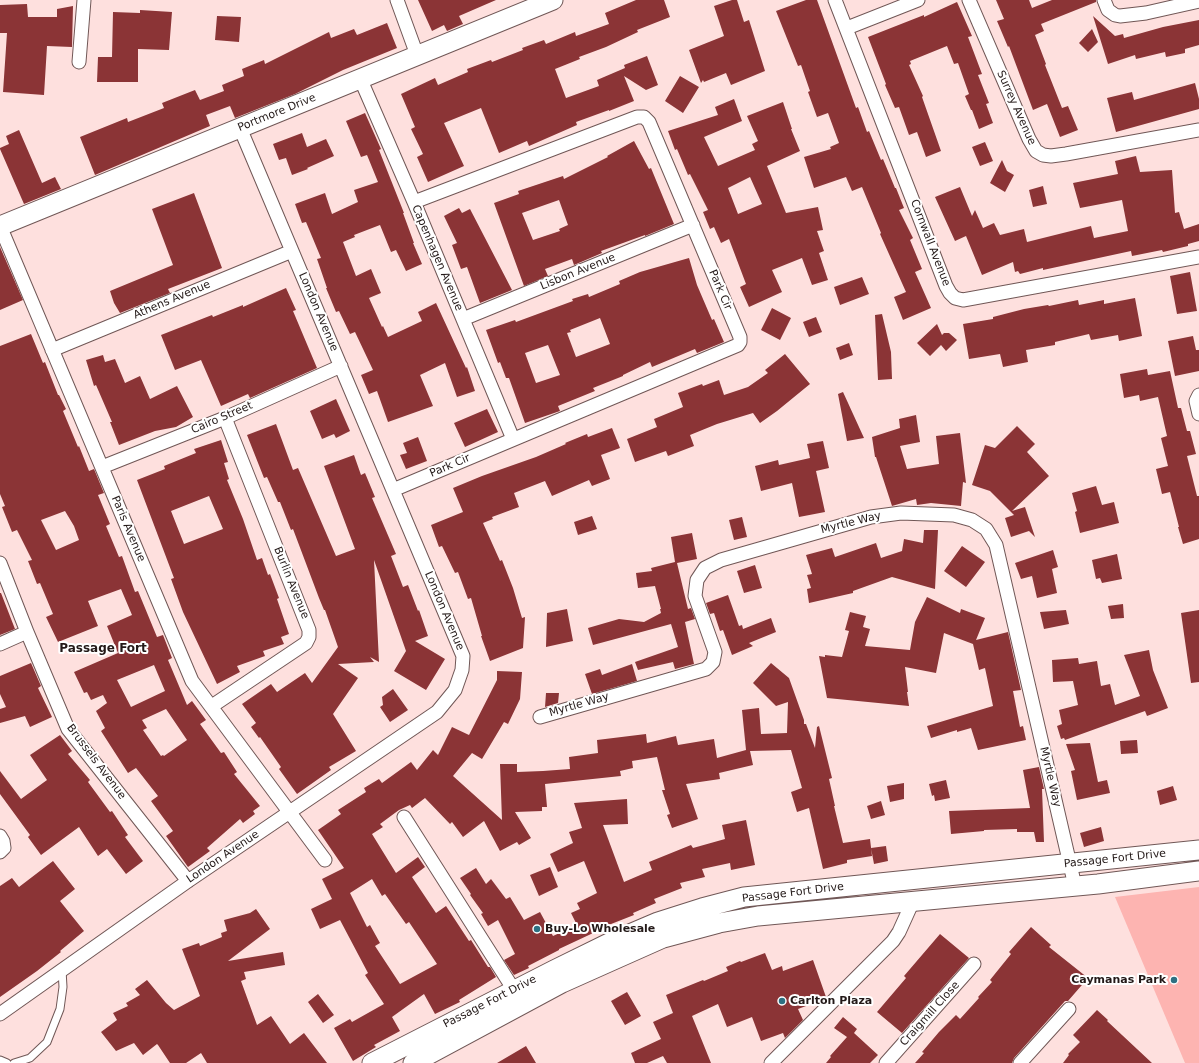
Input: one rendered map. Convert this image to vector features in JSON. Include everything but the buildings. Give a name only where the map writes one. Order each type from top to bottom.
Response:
[{"type":"main road","name":"Portmore Drive","points":[[0,226],[553,0]]},
{"type":"main road","name":"Passage Fort Drive","points":[[372,1063],[611,942],[658,922],[744,897],[1199,850]]},
{"type":"main road","name":"Passage Fort Drive","points":[[413,1063],[562,983],[663,938],[719,923],[758,916],[1075,886],[1199,871]]},
{"type":"street","points":[[79,62],[84,0]]},
{"type":"street","points":[[398,0],[417,55]]},
{"type":"street","name":"Cornwall Avenue","points":[[836,0],[946,286],[955,298],[963,300],[1199,257]]},
{"type":"street","points":[[847,28],[918,0]]},
{"type":"street","name":"Surrey Avenue","points":[[969,0],[1029,139],[1036,151],[1043,155],[1051,156],[1066,154],[1199,130]]},
{"type":"street","points":[[1104,0],[1108,10],[1115,15],[1120,16],[1146,13],[1199,1]]},
{"type":"street","name":"Capenhagen Avenue","points":[[360,78],[414,202],[513,439]]},
{"type":"street","name":"Park Cir","points":[[393,490],[738,345],[740,342],[740,337],[693,225],[649,122],[644,117],[637,117],[414,202]]},
{"type":"street","name":"London Avenue","points":[[0,1014],[188,881],[437,712],[455,690],[462,670],[463,656],[240,128]]},
{"type":"street","name":"Lisbon Avenue","points":[[463,319],[693,225]]},
{"type":"street","name":"Paris Avenue","points":[[0,226],[192,681],[326,860]]},
{"type":"street","name":"Athens Avenue","points":[[52,350],[292,251]]},
{"type":"street","name":"Cairo Street","points":[[102,467],[225,418],[341,366]]},
{"type":"street","points":[[1199,395],[1196,401],[1199,414]]},
{"type":"street","name":"Burlin Avenue","points":[[212,706],[306,643],[310,637],[310,630],[225,418]]},
{"type":"street","name":"Myrtle Way","points":[[540,717],[706,669],[713,662],[715,652],[695,596],[697,580],[705,568],[721,560],[871,517],[901,513],[954,515],[972,520],[986,529],[996,545],[1075,886]]},
{"type":"street","name":"Brussels Avenue","points":[[0,563],[68,729],[188,881]]},
{"type":"street","points":[[0,644],[27,632]]},
{"type":"street","points":[[404,817],[514,990]]},
{"type":"street","points":[[0,836],[3,841],[4,848],[0,852]]},
{"type":"street","points":[[771,1063],[893,941],[899,932],[913,901]]},
{"type":"street","name":"Craigmill Close","points":[[886,1063],[974,964]]},
{"type":"street","points":[[1020,1063],[1068,1009]]},
{"type":"lane","points":[[14,1063],[30,1058],[47,1042],[60,1009],[63,987],[62,970]]},
{"type":"lane","points":[[0,1060],[7,1063]]},
{"type":"shaded area","name":"Caymanas Park","points":[[1199,887],[1199,1063],[1185,1063],[1115,897]]},
{"type":"place","name":"Buy-Lo Wholesale","points":[[537,929]]},
{"type":"place","name":"Caymanas Park","points":[[1174,980]]},
{"type":"place","name":"Carlton Plaza","points":[[782,1001]]},
{"type":"district","name":"Passage Fort","points":[[103,649]]}]
